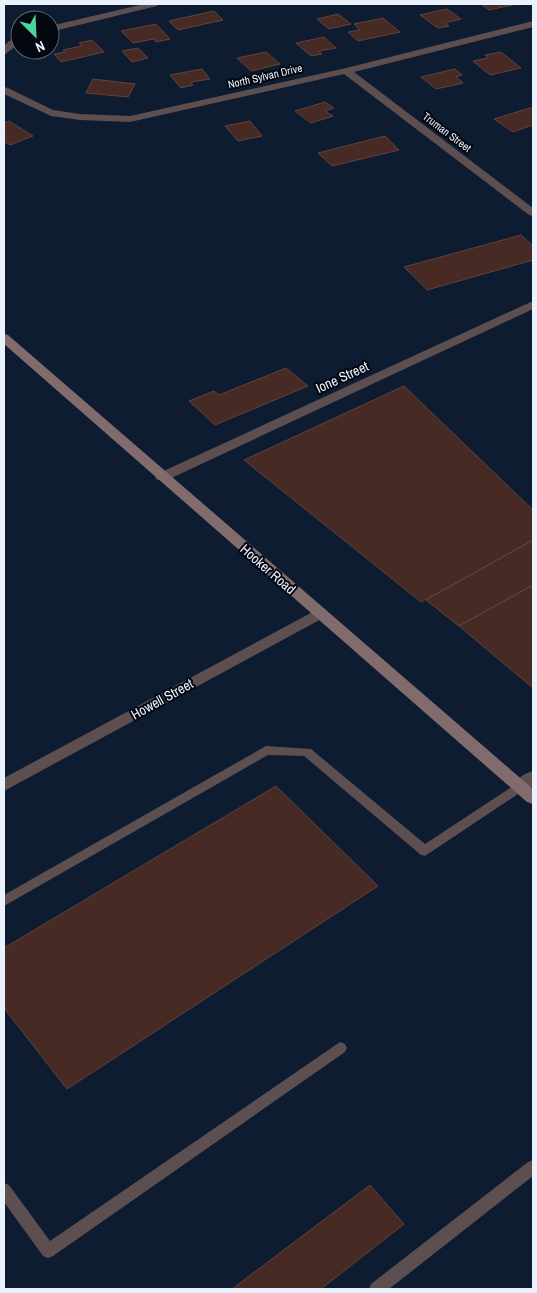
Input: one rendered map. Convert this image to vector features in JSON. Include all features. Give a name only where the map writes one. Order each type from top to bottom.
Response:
[{"type":"main road","name":"Hooker Road","points":[[4,338],[320,613],[526,782],[533,798]]},
{"type":"street","points":[[60,27],[154,4]]},
{"type":"street","name":"North Sylvan Drive","points":[[4,90],[52,113],[80,117],[130,119],[346,70],[533,24]]},
{"type":"street","name":"Truman Street","points":[[346,70],[533,213]]},
{"type":"street","name":"Ione Street","points":[[162,477],[533,305]]},
{"type":"street","name":"Howell Street","points":[[4,785],[320,613]]},
{"type":"lane","points":[[4,901],[266,750],[307,752],[425,851],[526,782]]},
{"type":"lane","points":[[4,1190],[48,1251],[340,1048]]},
{"type":"lane","points":[[377,1289],[533,1167]]},
{"type":"building","points":[[481,4],[517,4],[489,10]]},
{"type":"building","points":[[447,9],[461,19],[445,23],[449,26],[438,28],[420,15]]},
{"type":"building","points":[[214,11],[223,20],[178,30],[169,21]]},
{"type":"building","points":[[338,14],[351,24],[329,29],[317,19]]},
{"type":"building","points":[[383,18],[400,32],[358,41],[348,32],[360,30],[354,24]]},
{"type":"building","points":[[156,24],[170,39],[156,42],[154,39],[133,43],[121,31]]},
{"type":"building","points":[[324,37],[336,48],[319,51],[322,54],[311,56],[296,43]]},
{"type":"building","points":[[92,40],[104,52],[61,62],[59,60],[60,53],[65,52],[63,50],[82,46],[79,43]]},
{"type":"building","points":[[138,48],[148,58],[132,62],[122,51]]},
{"type":"building","points":[[266,52],[280,64],[251,71],[237,58]]},
{"type":"building","points":[[501,52],[521,68],[490,75],[473,61],[488,58],[485,55]]},
{"type":"building","points":[[202,69],[210,79],[191,82],[193,85],[181,88],[170,75]]},
{"type":"building","points":[[455,69],[462,75],[456,77],[463,83],[436,89],[421,77]]},
{"type":"building","points":[[93,79],[135,84],[128,97],[86,93]]},
{"type":"building","points":[[325,102],[334,108],[325,111],[333,116],[311,123],[295,111]]},
{"type":"building","points":[[533,107],[533,125],[513,132],[494,119]]},
{"type":"building","points":[[9,121],[33,136],[10,145],[4,141],[4,123]]},
{"type":"building","points":[[250,121],[262,136],[238,141],[225,126]]},
{"type":"building","points":[[385,136],[399,150],[332,166],[318,153]]},
{"type":"building","points":[[521,235],[533,246],[533,260],[427,290],[404,267]]},
{"type":"building","points":[[286,368],[308,386],[215,425],[189,401],[214,391],[219,395]]},
{"type":"building","points":[[404,386],[533,510],[533,540],[421,602],[244,460]]},
{"type":"building","points":[[533,540],[533,585],[459,626],[426,600]]},
{"type":"building","points":[[533,585],[533,688],[459,626]]},
{"type":"building","points":[[276,786],[378,886],[67,1089],[4,1008],[4,948]]},
{"type":"building","points":[[370,1185],[404,1224],[321,1289],[232,1289]]}]
